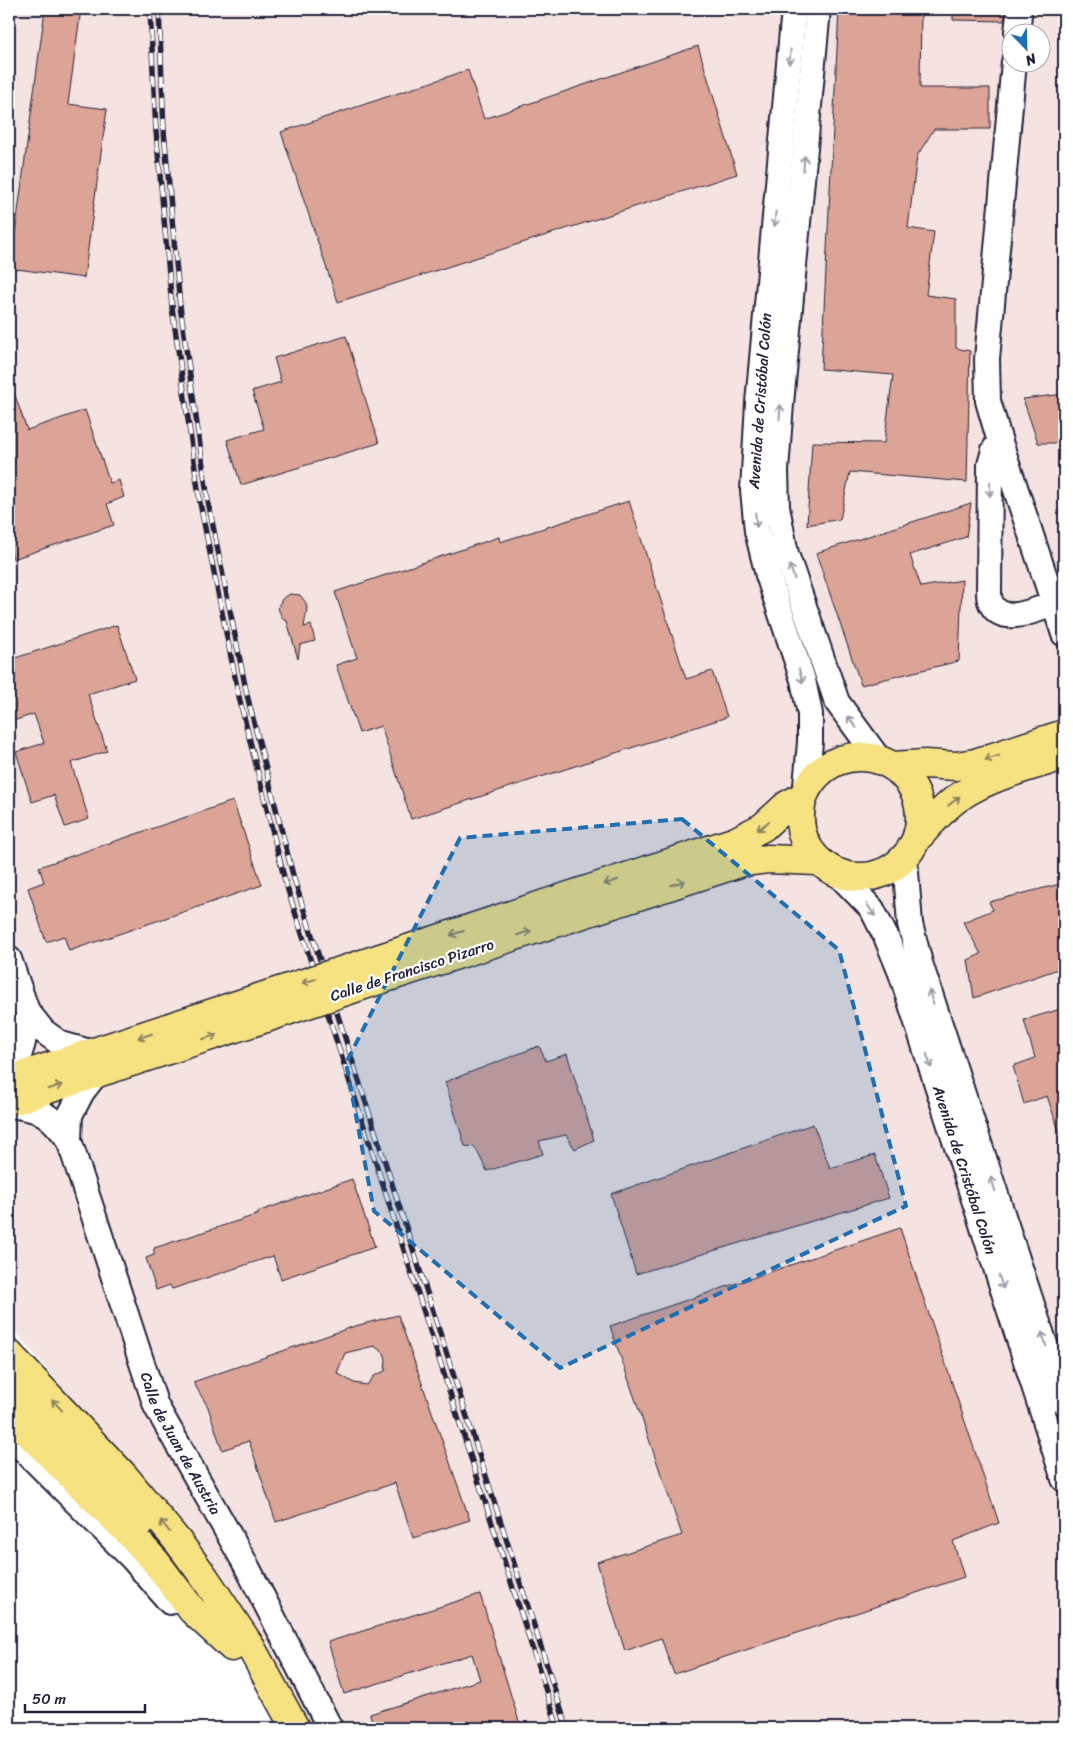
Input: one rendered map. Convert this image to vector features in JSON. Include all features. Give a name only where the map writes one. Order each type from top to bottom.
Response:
[{"type":"main road","points":[[1064,734],[975,763],[956,766],[886,764],[861,758],[827,767],[816,776],[804,791],[800,816],[808,850],[828,868],[854,876],[870,875],[887,869],[905,859],[920,836],[946,807],[972,789],[998,777],[1064,756]]},
{"type":"main road","points":[[886,764],[904,775],[913,786],[919,800],[923,819],[920,836]]},
{"type":"main road","name":"Calle de Francisco Pizarro","points":[[9,1103],[95,1063],[358,976],[736,841],[763,827],[804,791]]},
{"type":"main road","name":"Calle de Francisco Pizarro","points":[[358,976],[743,862],[768,859],[828,868]]},
{"type":"main road","name":"Calle de Francisco Pizarro","points":[[9,1080],[95,1063]]},
{"type":"main road","points":[[9,1354],[125,1477],[179,1543],[249,1644],[295,1728]]},
{"type":"main road","points":[[9,1387],[124,1504],[174,1564],[232,1647],[279,1728]]},
{"type":"main road","points":[[9,1414],[132,1536],[155,1561],[192,1610],[232,1647]]},
{"type":"street","name":"Avenida de Cristóbal Colón","points":[[794,9],[758,403],[752,490],[757,532],[768,575],[803,680],[810,714],[810,742],[804,791]]},
{"type":"street","name":"Avenida de Cristóbal Colón","points":[[818,9],[781,404],[776,470],[777,506],[786,554],[837,702],[886,764]]},
{"type":"street","points":[[1013,72],[987,359],[988,401],[1064,634]]},
{"type":"street","points":[[1000,442],[994,450],[990,465],[989,593],[992,605],[1003,614],[1017,616],[1054,604]]},
{"type":"street","name":"Avenida de Cristóbal Colón","points":[[905,859],[910,924],[920,963],[1064,1402]]},
{"type":"street","name":"Avenida de Cristóbal Colón","points":[[828,868],[872,909],[888,939],[901,973],[1064,1479]]},
{"type":"street","points":[[9,959],[27,1011],[43,1030],[61,1044],[95,1063],[70,1115],[69,1140]]},
{"type":"street","points":[[9,1071],[15,1064],[24,1040],[27,1011]]},
{"type":"street","points":[[9,1103],[35,1109],[54,1120],[69,1140]]},
{"type":"street","name":"Calle de Juan de Austria","points":[[69,1140],[156,1406],[245,1563],[330,1728]]},
{"type":"street","points":[[9,1435],[133,1559],[170,1602]]},
{"type":"highlighted area","points":[[682,819],[839,950],[906,1206],[560,1368],[374,1211],[346,1063],[460,838]]},
{"type":"shaded area","points":[[9,9],[1064,9],[1064,1728],[293,1728],[189,1538],[9,1324]]},
{"type":"building","points":[[45,9],[81,9],[68,104],[107,109],[84,278],[9,268],[9,233],[15,234]]},
{"type":"building","points":[[839,9],[921,9],[920,88],[990,88],[990,129],[934,129],[917,156],[908,228],[934,232],[926,295],[956,299],[956,348],[970,351],[967,482],[850,472],[840,519],[807,525],[812,442],[884,443],[893,375],[821,369]]},
{"type":"building","points":[[953,9],[1007,9],[1004,21],[953,20]]},
{"type":"building","points":[[698,46],[737,174],[338,302],[281,132],[468,70],[484,119]]},
{"type":"building","points":[[346,336],[379,443],[241,485],[227,440],[264,429],[252,391],[281,382],[274,358]]},
{"type":"building","points":[[9,384],[11,384],[27,430],[85,410],[110,483],[119,480],[124,497],[107,504],[114,525],[13,559],[9,546]]},
{"type":"building","points":[[1064,394],[1064,443],[1038,443],[1023,399]]},
{"type":"building","points":[[629,501],[686,679],[712,671],[727,717],[411,819],[381,726],[359,733],[336,665],[357,658],[335,592],[499,537],[500,542]]},
{"type":"building","points":[[971,503],[966,537],[910,555],[921,587],[962,580],[959,661],[861,685],[816,553]]},
{"type":"building","points":[[290,594],[300,595],[306,603],[304,627],[311,625],[315,641],[300,645],[298,659],[287,621],[283,619],[278,607],[282,599]]},
{"type":"building","points":[[117,625],[135,679],[88,694],[107,751],[71,763],[89,819],[65,827],[54,795],[32,802],[16,752],[44,743],[34,714],[13,721],[9,707],[9,660]]},
{"type":"building","points":[[233,801],[262,885],[69,951],[64,936],[46,942],[28,888],[44,882],[39,867]]},
{"type":"building","points":[[1064,883],[1064,967],[974,998],[968,960],[981,954],[963,922],[993,910],[989,902]]},
{"type":"building","points":[[1064,1008],[1064,1140],[1062,1140],[1047,1096],[1024,1104],[1013,1066],[1035,1058],[1024,1020]]},
{"type":"building","points":[[539,1046],[546,1061],[567,1054],[594,1140],[575,1149],[566,1135],[539,1141],[543,1154],[487,1171],[475,1147],[465,1146],[445,1082]]},
{"type":"building","points":[[813,1124],[830,1168],[875,1155],[889,1198],[636,1274],[611,1194]]},
{"type":"building","points":[[352,1179],[375,1247],[281,1279],[273,1256],[172,1289],[170,1285],[156,1290],[146,1258],[154,1255],[154,1248],[259,1214],[257,1212]]},
{"type":"building","points":[[900,1228],[999,1523],[953,1541],[964,1577],[674,1674],[661,1638],[625,1651],[597,1562],[682,1535],[610,1326]]},
{"type":"building","points":[[398,1315],[470,1520],[413,1538],[395,1483],[276,1522],[249,1441],[222,1450],[208,1407],[193,1382],[355,1326]],"holes":[[[374,1346],[384,1353],[386,1359],[385,1371],[374,1376],[367,1385],[354,1383],[337,1373],[345,1353]]]},
{"type":"building","points":[[480,1594],[521,1728],[374,1728],[370,1714],[480,1680],[472,1654],[344,1694],[328,1642]]},
{"type":"railway","points":[[150,9],[156,131],[172,307],[200,503],[239,697],[285,881],[558,1728]]},
{"type":"railway","points":[[159,9],[164,131],[180,306],[208,501],[247,695],[294,879],[567,1728]]}]
